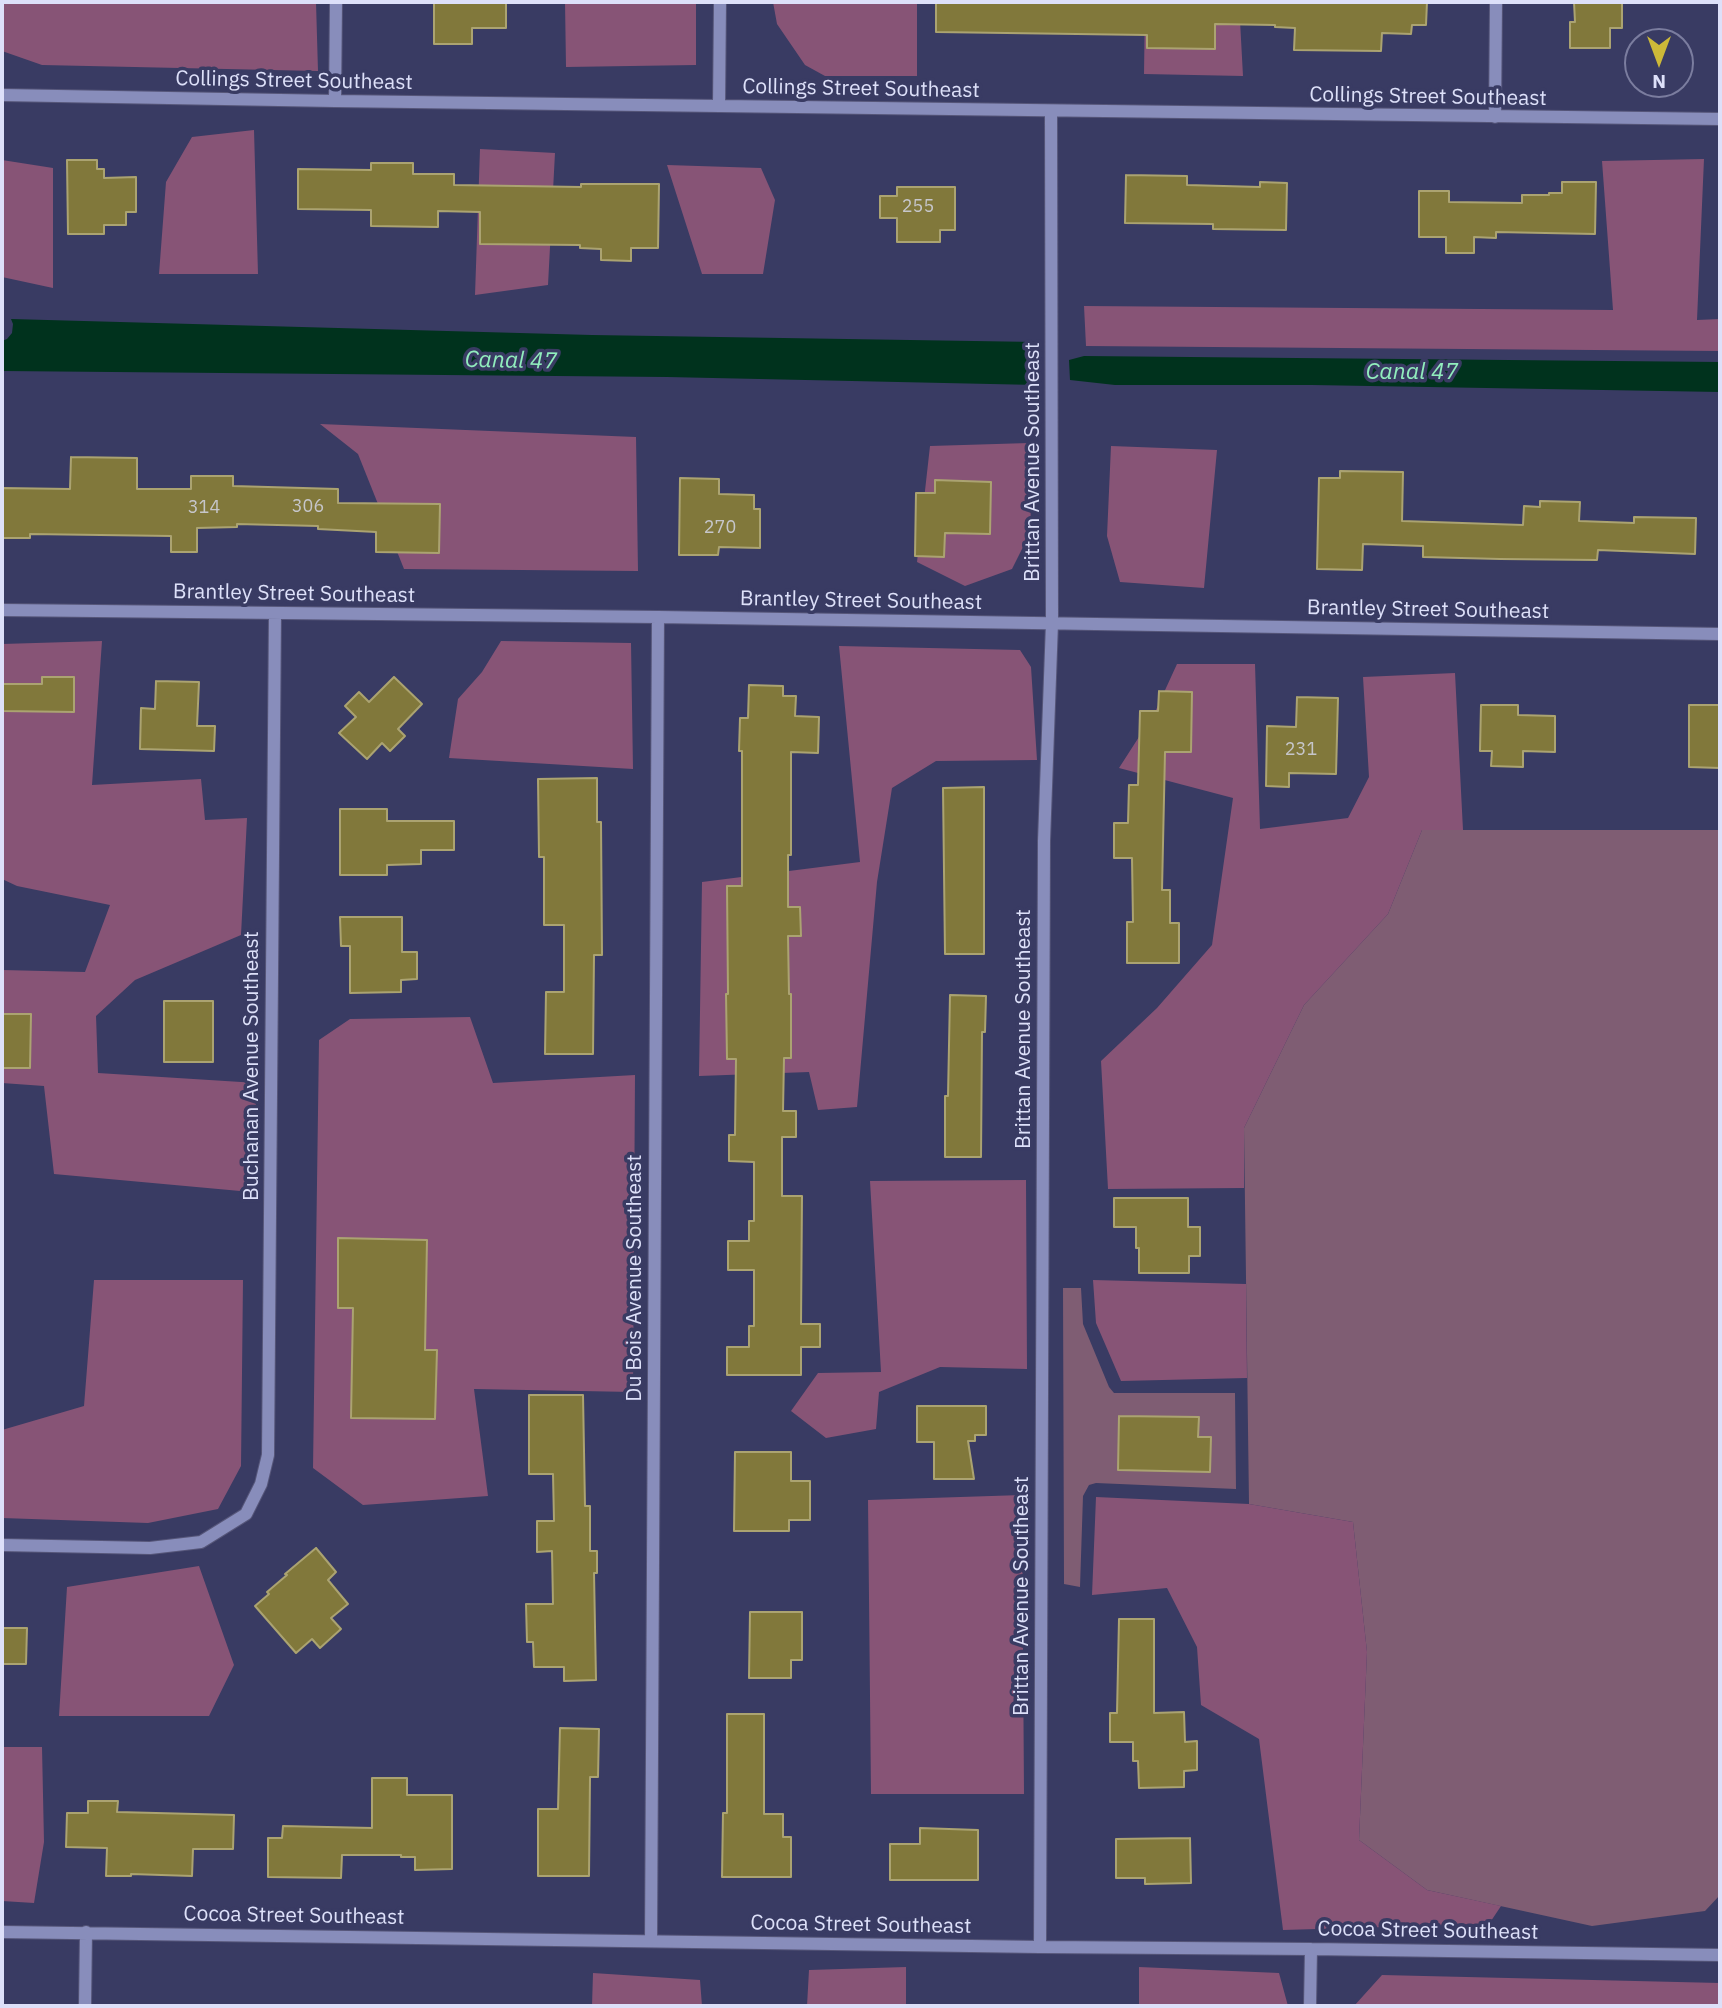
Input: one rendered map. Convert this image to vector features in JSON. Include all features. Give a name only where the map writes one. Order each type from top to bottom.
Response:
[{"type":"street","points":[[335,102],[336,2]]},
{"type":"street","points":[[719,106],[720,2]]},
{"type":"street","points":[[1495,117],[1496,2]]},
{"type":"street","name":"Collings Street Southeast","points":[[2,95],[335,102],[1720,119]]},
{"type":"street","name":"Brittan Avenue Southeast","points":[[1040,1947],[1044,841],[1052,623],[1051,111]]},
{"type":"street","name":"Brantley Street Southeast","points":[[2,610],[658,617],[1720,634]]},
{"type":"street","name":"Buchanan Avenue Southeast","points":[[2,1545],[150,1548],[201,1542],[246,1514],[261,1484],[268,1455],[275,614]]},
{"type":"street","name":"Du Bois Avenue Southeast","points":[[651,1940],[658,617]]},
{"type":"street","name":"Cocoa Street Southeast","points":[[2,1932],[1720,1955]]},
{"type":"street","points":[[85,2006],[86,1932]]},
{"type":"street","points":[[1310,2006],[1311,1949]]},
{"type":"shaded area","points":[[2,2],[316,2],[318,71],[42,65],[2,51]]},
{"type":"shaded area","points":[[565,2],[696,2],[696,65],[566,67]]},
{"type":"shaded area","points":[[773,2],[917,2],[917,76],[825,76],[805,65],[777,24]]},
{"type":"shaded area","points":[[1145,2],[1239,2],[1243,76],[1144,74]]},
{"type":"shaded area","points":[[254,130],[258,274],[159,274],[166,182],[192,137]]},
{"type":"shaded area","points":[[480,149],[555,153],[548,285],[475,295]]},
{"type":"shaded area","points":[[1704,159],[1697,320],[1720,319],[1720,351],[1086,346],[1084,306],[1613,310],[1602,161]]},
{"type":"shaded area","points":[[2,160],[53,168],[53,288],[2,277]]},
{"type":"shaded area","points":[[667,165],[761,168],[775,200],[763,274],[702,274]]},
{"type":"shaded area","points":[[320,424],[636,437],[638,571],[404,569],[358,454]]},
{"type":"shaded area","points":[[1029,443],[1031,531],[1012,569],[965,586],[917,562],[930,446]]},
{"type":"shaded area","points":[[1111,446],[1217,450],[1204,588],[1120,582],[1107,536]]},
{"type":"shaded area","points":[[102,641],[92,785],[201,779],[205,820],[247,818],[241,935],[135,980],[96,1016],[98,1073],[257,1083],[251,1192],[54,1174],[44,1086],[2,1083],[2,970],[85,972],[110,905],[17,886],[2,879],[2,644]]},
{"type":"shaded area","points":[[501,641],[631,643],[633,769],[449,758],[458,699],[482,672]]},
{"type":"shaded area","points":[[839,646],[1020,650],[1031,667],[1037,760],[936,761],[892,788],[877,882],[857,1107],[818,1110],[809,1072],[699,1076],[702,882],[860,862]]},
{"type":"shaded area","points":[[1177,664],[1255,664],[1260,829],[1348,818],[1369,777],[1363,677],[1455,673],[1463,830],[1422,830],[1388,914],[1304,1005],[1244,1128],[1244,1188],[1108,1189],[1101,1061],[1157,1008],[1212,945],[1233,798],[1119,768],[1155,712]]},
{"type":"shaded area","points":[[1422,830],[1720,830],[1720,1895],[1705,1911],[1592,1926],[1427,1890],[1359,1840],[1367,1652],[1353,1522],[1249,1504],[1244,1128],[1304,1005],[1388,914]]},
{"type":"shaded area","points":[[470,1017],[493,1083],[635,1075],[633,1392],[474,1389],[488,1496],[363,1505],[313,1468],[319,1040],[350,1019]]},
{"type":"shaded area","points":[[1026,1180],[1027,1369],[940,1367],[879,1392],[876,1429],[826,1438],[791,1411],[818,1373],[881,1372],[870,1181]]},
{"type":"shaded area","points":[[94,1280],[243,1280],[241,1466],[218,1509],[148,1523],[2,1518],[2,1430],[84,1406]]},
{"type":"shaded area","points":[[1093,1280],[1246,1284],[1247,1378],[1121,1381],[1096,1323]]},
{"type":"shaded area","points":[[1063,1288],[1081,1288],[1083,1324],[1109,1387],[1114,1393],[1235,1393],[1236,1489],[1096,1483],[1089,1485],[1083,1496],[1080,1587],[1064,1584]]},
{"type":"shaded area","points":[[1022,1495],[1024,1794],[871,1794],[868,1500]]},
{"type":"shaded area","points":[[1096,1497],[1249,1504],[1353,1522],[1367,1652],[1359,1840],[1427,1890],[1501,1906],[1489,1924],[1283,1930],[1259,1739],[1201,1705],[1197,1647],[1167,1588],[1092,1595]]},
{"type":"shaded area","points":[[199,1566],[234,1665],[209,1716],[59,1716],[67,1587]]},
{"type":"shaded area","points":[[2,1747],[42,1747],[44,1842],[34,1903],[2,1901]]},
{"type":"shaded area","points":[[906,1967],[906,2006],[807,2006],[809,1970]]},
{"type":"shaded area","points":[[1139,1967],[1279,1973],[1288,2006],[1139,2006]]},
{"type":"shaded area","points":[[593,1973],[700,1980],[702,2006],[592,2006]]},
{"type":"shaded area","points":[[1382,1975],[1720,1983],[1720,2006],[1354,2006]]},
{"type":"water","name":"Canal 47","points":[[11,319],[592,335],[1037,342],[1037,385],[667,377],[2,371],[2,341],[12,333]]},
{"type":"water","name":"Canal 47","points":[[1084,356],[1720,362],[1720,392],[1312,385],[1115,385],[1070,380],[1069,360]]},
{"type":"building","points":[[434,2],[506,2],[506,28],[472,28],[472,44],[434,44]]},
{"type":"building","points":[[936,2],[1427,2],[1426,25],[1412,25],[1411,34],[1382,33],[1381,51],[1294,50],[1295,28],[1275,25],[1215,24],[1215,49],[1147,48],[1147,35],[936,32]]},
{"type":"building","points":[[1574,2],[1622,2],[1622,28],[1610,28],[1610,48],[1570,48],[1570,22],[1575,22]]},
{"type":"building","points":[[67,160],[97,160],[97,169],[104,169],[104,178],[136,177],[136,212],[126,212],[126,225],[104,225],[104,234],[68,234]]},
{"type":"building","points":[[371,163],[413,163],[413,174],[454,174],[454,185],[581,187],[581,184],[659,184],[658,248],[631,248],[631,261],[601,260],[601,249],[580,248],[580,245],[480,244],[480,212],[438,211],[438,227],[371,226],[371,210],[298,209],[298,169],[371,170]]},
{"type":"building","points":[[1126,175],[1187,176],[1187,185],[1260,187],[1260,182],[1287,183],[1286,230],[1213,229],[1213,224],[1125,223]]},
{"type":"building","points":[[1562,182],[1596,182],[1595,234],[1496,232],[1496,238],[1474,237],[1474,253],[1446,253],[1446,237],[1419,237],[1419,191],[1449,191],[1449,202],[1522,203],[1522,195],[1562,193]]},
{"type":"building","points":[[897,187],[955,187],[955,230],[940,230],[940,242],[897,242],[897,218],[880,218],[880,196],[897,196]]},
{"type":"building","points":[[71,457],[137,458],[137,489],[191,489],[191,476],[233,476],[233,486],[338,489],[338,503],[440,504],[439,553],[376,552],[376,532],[318,529],[318,526],[237,524],[237,527],[197,528],[197,552],[171,552],[171,536],[30,534],[30,538],[2,538],[2,488],[70,489]]},
{"type":"building","points":[[1340,471],[1403,472],[1402,521],[1523,525],[1524,506],[1540,507],[1540,501],[1580,502],[1579,521],[1634,523],[1634,517],[1696,518],[1695,554],[1598,550],[1597,560],[1423,557],[1423,546],[1363,544],[1362,570],[1317,569],[1319,478],[1340,478]]},
{"type":"building","points":[[680,478],[719,479],[719,494],[754,495],[754,509],[760,509],[760,548],[719,547],[718,555],[679,555]]},
{"type":"building","points":[[935,480],[991,482],[990,534],[945,533],[944,557],[915,556],[916,493],[935,493]]},
{"type":"building","points":[[42,677],[74,677],[74,712],[2,711],[2,684],[42,684]]},
{"type":"building","points":[[394,677],[422,704],[398,729],[405,736],[390,751],[382,743],[367,759],[339,733],[356,717],[345,706],[359,692],[369,702]]},
{"type":"building","points":[[156,681],[199,682],[197,726],[215,726],[214,751],[140,749],[141,708],[155,709]]},
{"type":"building","points":[[749,685],[783,686],[783,696],[796,696],[795,716],[819,717],[818,753],[791,752],[791,855],[788,855],[788,907],[800,907],[801,936],[788,936],[791,1058],[784,1058],[783,1111],[796,1111],[796,1137],[782,1137],[782,1196],[802,1196],[801,1324],[820,1324],[820,1347],[801,1347],[801,1375],[727,1375],[727,1347],[749,1347],[749,1326],[754,1326],[754,1270],[728,1270],[728,1241],[749,1241],[749,1221],[754,1221],[754,1162],[729,1161],[729,1135],[735,1135],[736,1059],[727,1059],[726,994],[727,886],[742,886],[740,718],[748,718]]},
{"type":"building","points":[[1159,691],[1192,692],[1191,752],[1165,752],[1162,890],[1170,890],[1170,923],[1179,923],[1179,963],[1127,963],[1127,922],[1133,922],[1132,858],[1114,858],[1114,823],[1128,823],[1129,785],[1138,785],[1140,711],[1158,711]]},
{"type":"building","points":[[1297,697],[1338,698],[1336,774],[1289,773],[1289,787],[1266,786],[1267,726],[1296,727]]},
{"type":"building","points":[[1481,705],[1518,705],[1518,715],[1555,716],[1555,752],[1523,751],[1523,767],[1491,766],[1492,751],[1480,751]]},
{"type":"building","points":[[1689,705],[1720,705],[1720,768],[1689,767]]},
{"type":"building","points":[[597,778],[597,822],[601,822],[602,955],[594,955],[593,1054],[545,1054],[546,992],[564,992],[564,925],[544,925],[544,857],[539,857],[538,779]]},
{"type":"building","points":[[984,787],[984,954],[945,954],[943,788]]},
{"type":"building","points":[[340,809],[387,809],[387,821],[454,821],[454,850],[421,850],[421,864],[387,865],[387,875],[340,875]]},
{"type":"building","points":[[340,917],[402,917],[402,952],[417,952],[417,979],[401,980],[401,992],[350,993],[350,946],[341,946]]},
{"type":"building","points":[[950,995],[986,996],[985,1032],[982,1032],[981,1157],[945,1157]]},
{"type":"building","points":[[164,1001],[213,1001],[213,1062],[164,1062]]},
{"type":"building","points":[[2,1014],[31,1014],[30,1068],[2,1068]]},
{"type":"building","points":[[1114,1198],[1188,1198],[1188,1227],[1200,1227],[1200,1256],[1189,1256],[1189,1273],[1139,1273],[1136,1227],[1114,1227]]},
{"type":"building","points":[[338,1238],[427,1240],[425,1350],[437,1350],[435,1419],[351,1418],[353,1308],[338,1308]]},
{"type":"building","points":[[529,1395],[583,1395],[585,1506],[590,1506],[590,1551],[597,1551],[597,1573],[594,1573],[596,1680],[564,1681],[564,1667],[534,1667],[533,1642],[527,1642],[526,1604],[553,1604],[552,1551],[537,1552],[537,1521],[554,1521],[553,1474],[529,1474]]},
{"type":"building","points":[[917,1406],[986,1406],[986,1435],[975,1435],[975,1441],[968,1441],[974,1479],[934,1479],[934,1442],[917,1442]]},
{"type":"building","points":[[1119,1416],[1199,1417],[1198,1437],[1211,1437],[1210,1472],[1118,1470]]},
{"type":"building","points":[[735,1452],[791,1452],[791,1481],[810,1481],[810,1520],[789,1520],[789,1531],[734,1531]]},
{"type":"building","points":[[316,1548],[336,1572],[328,1580],[348,1604],[331,1618],[341,1629],[320,1648],[312,1639],[296,1653],[255,1606],[287,1575],[285,1574]]},
{"type":"building","points":[[750,1612],[802,1612],[802,1660],[791,1660],[791,1678],[749,1678]]},
{"type":"building","points":[[1119,1619],[1154,1619],[1154,1713],[1184,1712],[1185,1742],[1197,1741],[1197,1770],[1184,1771],[1184,1787],[1139,1788],[1138,1761],[1133,1761],[1133,1742],[1110,1742],[1110,1713],[1117,1713]]},
{"type":"building","points":[[2,1628],[27,1628],[26,1664],[2,1664]]},
{"type":"building","points":[[727,1714],[764,1714],[764,1814],[783,1814],[783,1837],[791,1837],[791,1877],[722,1877],[723,1813],[727,1813]]},
{"type":"building","points":[[560,1728],[599,1729],[598,1777],[590,1777],[589,1876],[538,1876],[538,1809],[558,1809]]},
{"type":"building","points":[[372,1778],[407,1778],[407,1795],[452,1795],[452,1869],[415,1870],[415,1857],[401,1855],[342,1855],[341,1878],[268,1877],[268,1838],[282,1838],[283,1826],[372,1828]]},
{"type":"building","points":[[88,1801],[118,1801],[117,1812],[234,1815],[233,1849],[193,1849],[192,1876],[106,1876],[107,1848],[66,1847],[67,1813],[88,1813]]},
{"type":"building","points":[[920,1828],[978,1830],[978,1880],[890,1880],[890,1844],[920,1844]]},
{"type":"building","points":[[1190,1838],[1191,1883],[1145,1884],[1145,1878],[1116,1878],[1116,1839]]}]
